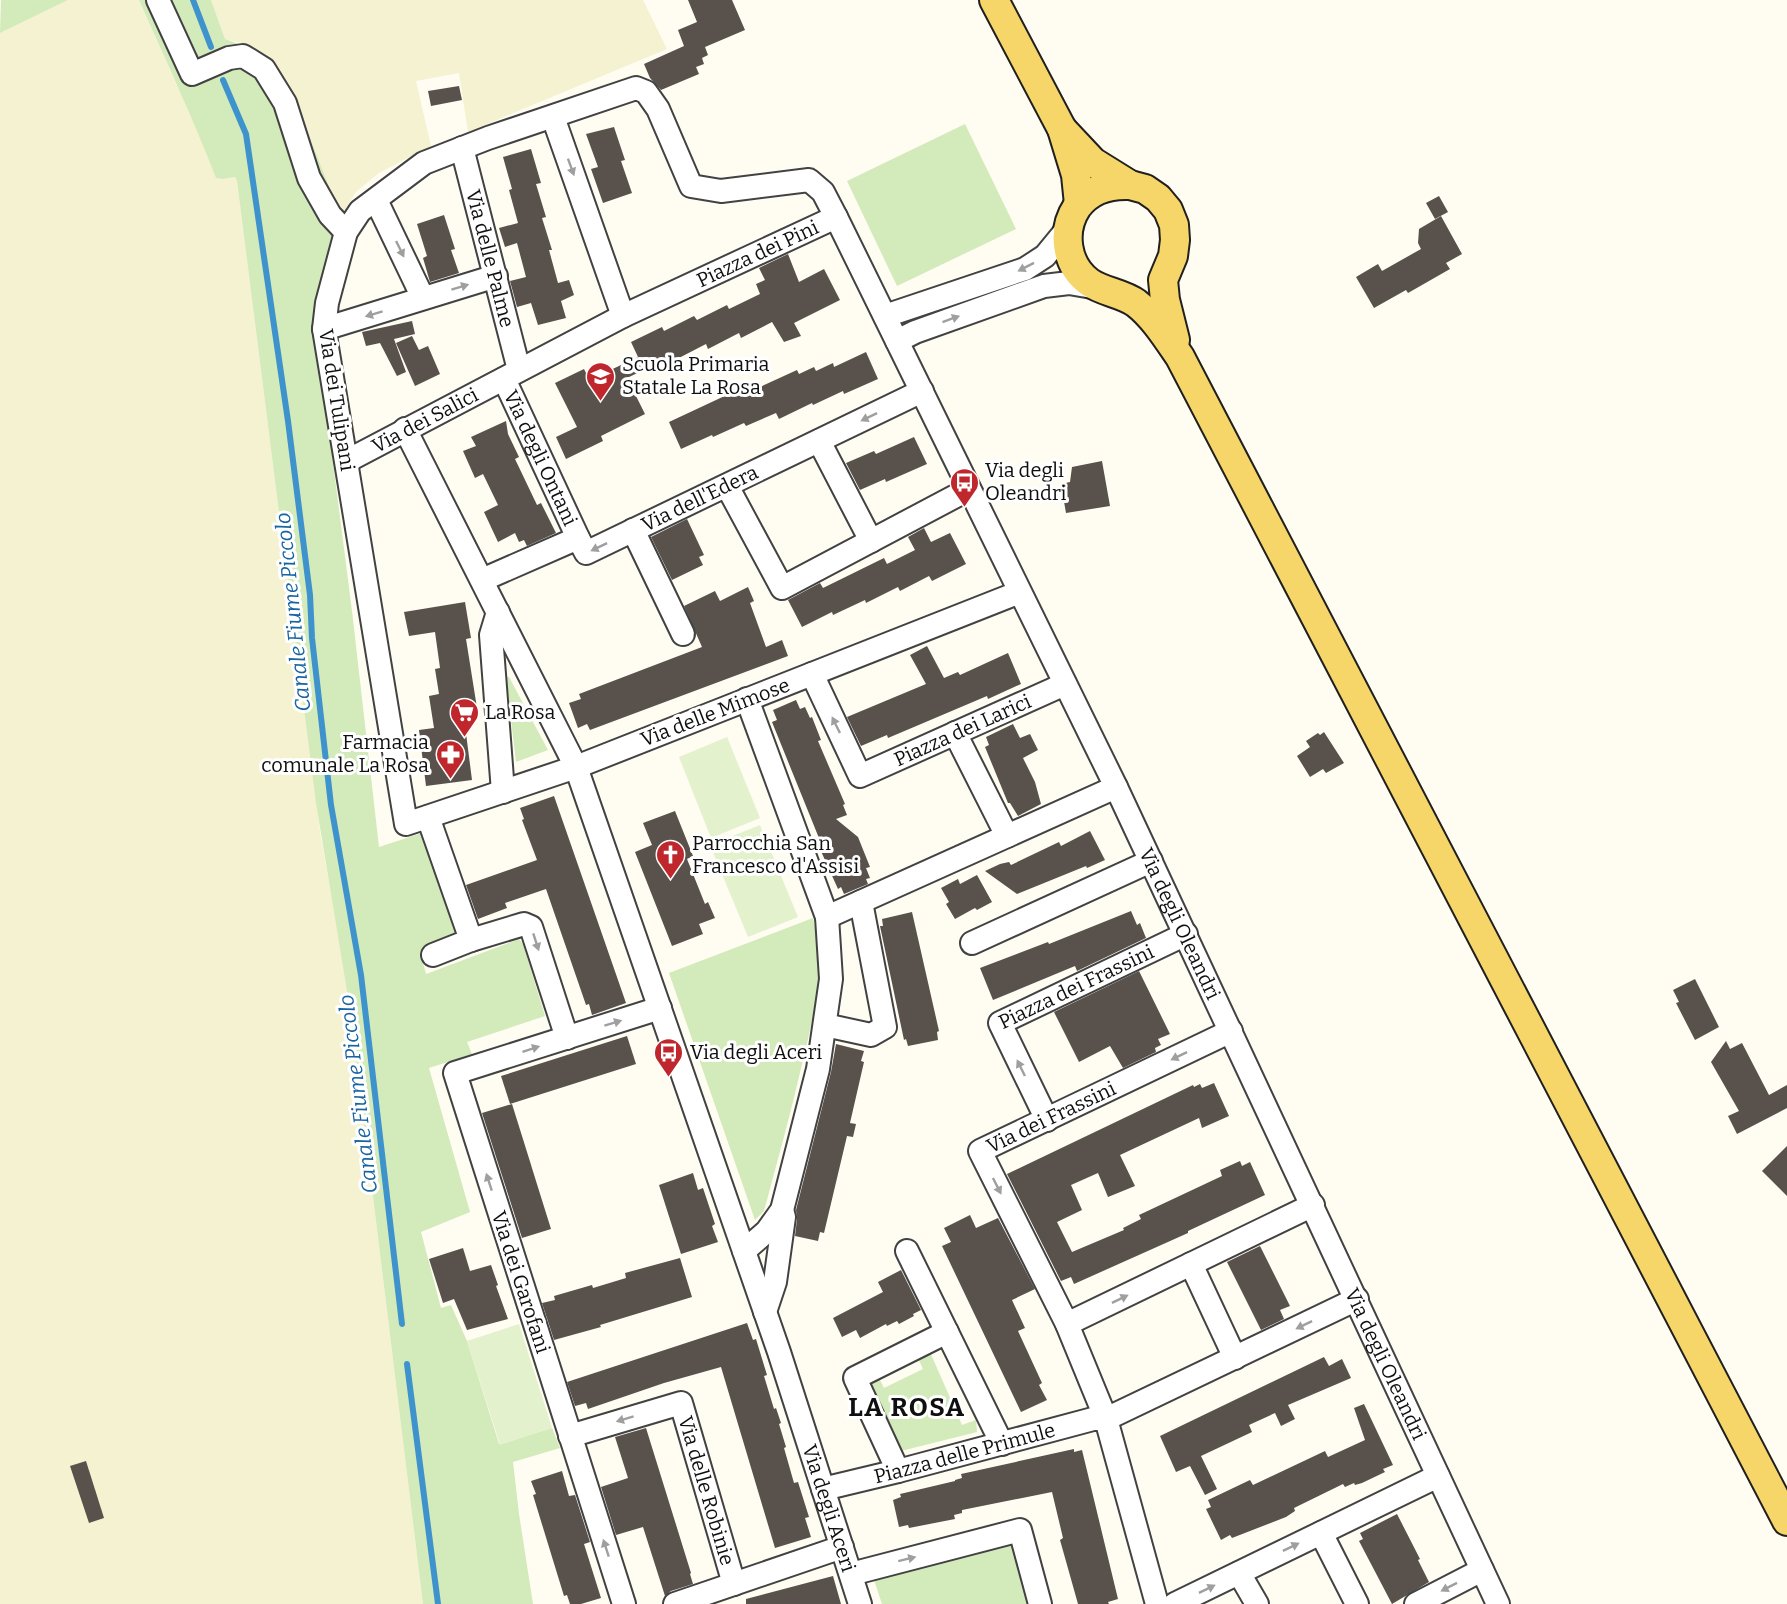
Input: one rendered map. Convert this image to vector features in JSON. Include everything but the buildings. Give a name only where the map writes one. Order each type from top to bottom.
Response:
[{"type":"main road","points":[[994,0],[1062,129],[1076,175],[1074,216],[1067,243],[1071,258],[1079,272],[1090,282],[1135,302],[1152,318],[1180,357],[1787,1521]]},
{"type":"main road","points":[[1062,129],[1093,162],[1130,185]]},
{"type":"main road","points":[[1074,216],[1089,194],[1116,184],[1145,189],[1158,198],[1174,225],[1173,256],[1163,279],[1170,326],[1180,357]]},
{"type":"main road","points":[[1108,290],[1128,292],[1142,288],[1166,270]]},
{"type":"street","points":[[158,0],[192,74],[229,58],[243,56],[264,69],[285,103],[309,178],[330,215],[346,232]]},
{"type":"street","name":"Via dei Tulipani","points":[[406,824],[324,329],[327,303],[346,232],[360,211],[424,164],[462,148],[636,88],[646,92],[658,110],[691,186]]},
{"type":"street","points":[[554,117],[623,316]]},
{"type":"street","name":"Via delle Palme","points":[[462,148],[496,276],[512,374]]},
{"type":"street","name":"Piazza dei Pini","points":[[512,374],[623,316],[836,217],[823,192],[809,180],[722,191],[691,186]]},
{"type":"street","points":[[376,200],[423,298]]},
{"type":"street","points":[[885,316],[1024,269],[1045,256],[1074,216]]},
{"type":"street","name":"Via degli Oleandri","points":[[836,217],[1116,787],[1498,1604]]},
{"type":"street","points":[[324,329],[496,276]]},
{"type":"street","points":[[897,341],[915,332],[1044,286],[1070,283],[1108,290]]},
{"type":"street","name":"Via dei Salici","points":[[347,461],[512,374]]},
{"type":"street","name":"Via degli Ontani","points":[[512,374],[578,538]]},
{"type":"street","name":"Via dell'Edera","points":[[578,538],[586,553],[922,391]]},
{"type":"street","name":"Via degli Aceri","points":[[405,429],[576,767],[765,1312],[860,1604]]},
{"type":"street","points":[[819,441],[871,541]]},
{"type":"street","points":[[727,486],[782,588],[969,489]]},
{"type":"street","points":[[633,530],[683,634]]},
{"type":"street","points":[[482,580],[578,538]]},
{"type":"street","name":"Via delle Mimose","points":[[406,824],[576,767],[1020,592]]},
{"type":"street","points":[[498,612],[491,636],[503,792]]},
{"type":"street","name":"Piazza dei Larici","points":[[812,674],[860,776],[1065,684]]},
{"type":"street","points":[[745,1254],[782,1210],[818,1070],[831,979],[827,917],[747,699]]},
{"type":"street","points":[[955,733],[1007,836]]},
{"type":"street","points":[[827,917],[1116,787]]},
{"type":"street","points":[[428,817],[471,940]]},
{"type":"street","points":[[972,944],[1151,861]]},
{"type":"street","points":[[825,1025],[871,1035],[885,1027],[861,902]]},
{"type":"street","points":[[433,955],[471,940],[525,924],[531,927],[567,1038],[660,1008]]},
{"type":"street","name":"Piazza dei Frassini","points":[[1047,1120],[1000,1023],[1186,934]]},
{"type":"street","name":"Via dei Frassini","points":[[1067,1324],[980,1151],[1231,1031]]},
{"type":"street","name":"Via dei Garofani","points":[[567,1038],[454,1073],[624,1604]]},
{"type":"street","points":[[1157,1604],[1106,1419],[1067,1324],[1313,1205]]},
{"type":"street","points":[[765,1312],[775,1282],[784,1217],[782,1210]]},
{"type":"street","points":[[745,1254],[765,1253],[781,1238]]},
{"type":"street","points":[[907,1251],[1002,1444]]},
{"type":"street","points":[[1191,1264],[1235,1358]]},
{"type":"street","name":"Piazza delle Primule","points":[[823,1489],[1094,1419],[1106,1419],[1357,1299]]},
{"type":"street","points":[[898,1471],[855,1378],[947,1332]]},
{"type":"street","name":"Via delle Robinie","points":[[570,1436],[681,1403],[734,1584]]},
{"type":"street","points":[[1175,1604],[1438,1476]]},
{"type":"street","points":[[851,1574],[1020,1530],[1040,1604]]},
{"type":"street","points":[[1321,1533],[1357,1604]]},
{"type":"street","points":[[675,1604],[842,1547]]},
{"type":"street","points":[[1416,1604],[1482,1570]]},
{"type":"street","points":[[1239,1573],[1257,1604]]},
{"type":"shaded area","points":[[68,0],[139,0],[173,77],[223,179],[235,177],[237,181],[321,838],[350,1009],[423,1604],[0,1604],[0,33]]},
{"type":"shaded area","points":[[211,0],[643,0],[667,49],[468,132],[459,73],[416,81],[431,146],[379,173],[356,192],[342,214],[328,184],[242,43],[225,39]]},
{"type":"green space","points":[[1,0],[68,0],[0,33]]},
{"type":"green space","points":[[139,0],[153,0],[189,81],[237,62],[263,83],[331,229],[333,244],[316,330],[379,847],[425,832],[462,936],[420,952],[426,974],[519,939],[523,944],[545,1016],[467,1042],[472,1054],[429,1068],[470,1212],[421,1232],[441,1308],[451,1305],[467,1341],[499,1444],[552,1428],[560,1448],[513,1462],[533,1604],[423,1604],[350,1009],[316,803],[237,181],[235,177],[216,178]]},
{"type":"green space","points":[[168,0],[211,0],[225,39],[259,51],[272,65],[294,98],[342,214],[336,217],[256,59],[199,64]]},
{"type":"green space","points":[[965,124],[1016,229],[897,286],[847,181]]},
{"type":"green space","points":[[506,677],[509,677],[548,750],[516,762]]},
{"type":"green space","points":[[727,737],[760,818],[711,838],[679,757]]},
{"type":"green space","points":[[760,825],[798,917],[748,937],[710,845]]},
{"type":"green space","points":[[813,918],[818,955],[814,1009],[764,1211],[755,1220],[669,973]]},
{"type":"green space","points":[[519,1324],[552,1428],[500,1445],[467,1341]]},
{"type":"green space","points":[[930,1352],[962,1425],[976,1420],[977,1432],[901,1451],[870,1386],[879,1378],[884,1388],[923,1369],[918,1358]]},
{"type":"green space","points":[[1009,1543],[1016,1552],[1028,1604],[882,1604],[873,1577]]},
{"type":"waterway","name":"Canale Fiume Piccolo","points":[[193,0],[211,47]]},
{"type":"waterway","name":"Canale Fiume Piccolo","points":[[223,80],[246,134],[288,421],[310,595],[312,638],[331,805],[361,975],[402,1324]]},
{"type":"waterway","name":"Canale Fiume Piccolo","points":[[407,1364],[438,1604]]},
{"type":"place","name":"Scuola Primaria Statale La Rosa","points":[[601,402]]},
{"type":"place","name":"Via degli Oleandri","points":[[964,508]]},
{"type":"place","name":"La Rosa","points":[[464,738]]},
{"type":"place","name":"Farmacia comunale La Rosa","points":[[450,780]]},
{"type":"place","name":"Parrocchia San Francesco d'Assisi","points":[[671,880]]},
{"type":"place","name":"Via degli Aceri","points":[[669,1078]]},
{"type":"district","name":"LA ROSA","points":[[907,1407]]}]
